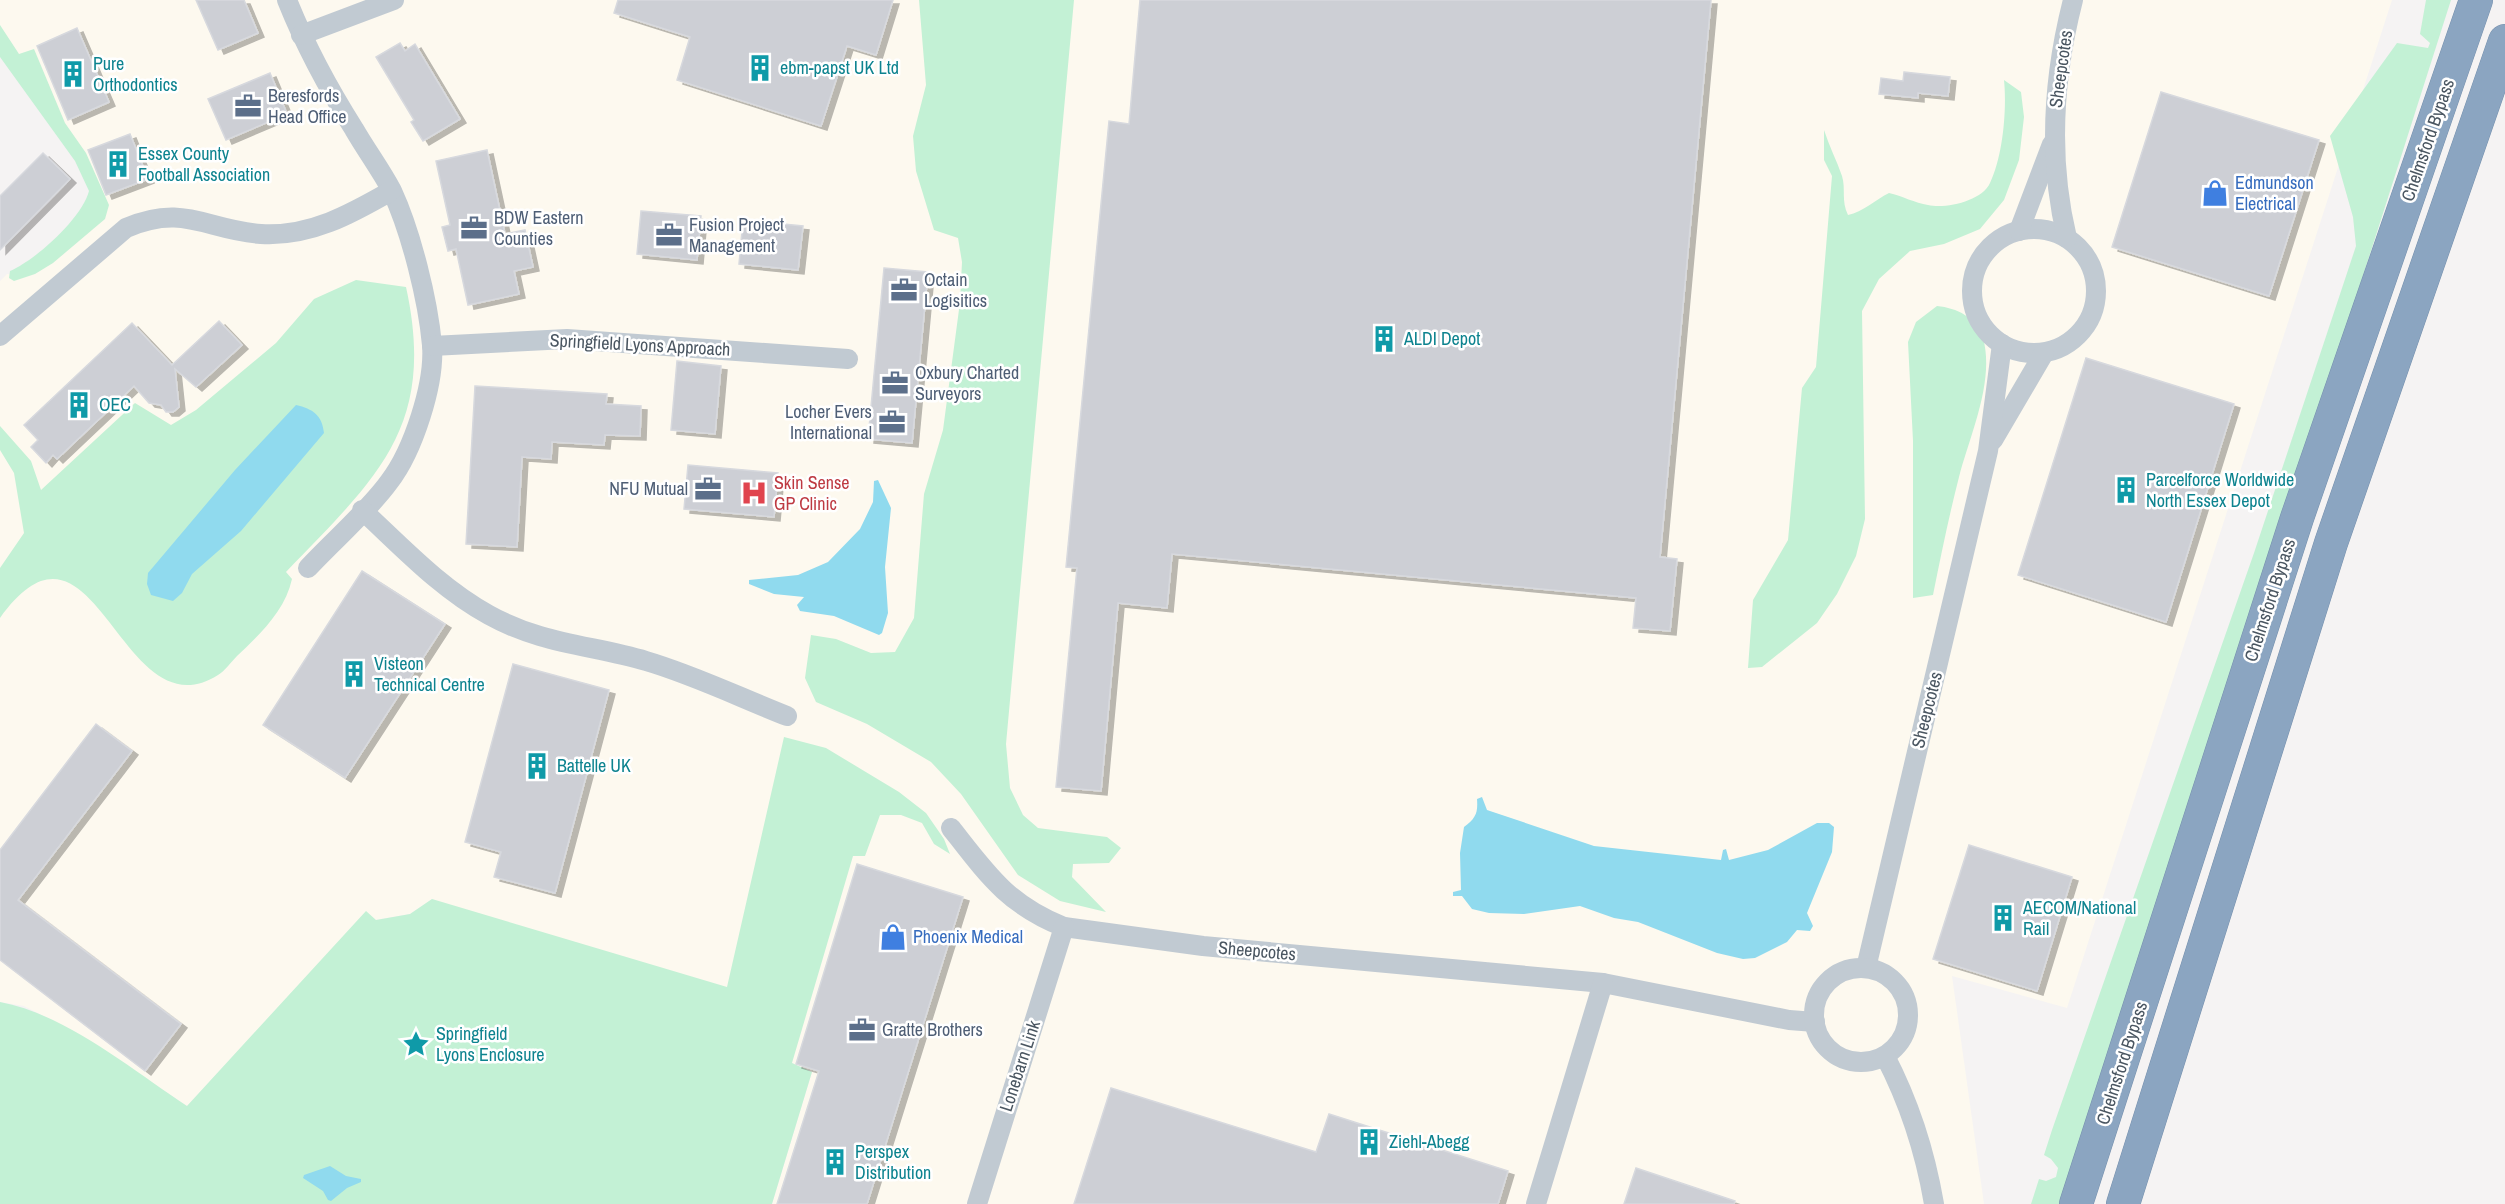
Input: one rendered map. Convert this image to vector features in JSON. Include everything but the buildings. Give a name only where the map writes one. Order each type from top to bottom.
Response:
[{"type":"highway","name":"Chelmsford Bypass","points":[[2076,1204],[2297,518],[2476,0]]},
{"type":"highway","points":[[2123,1204],[2331,543],[2505,41]]},
{"type":"street","points":[[287,0],[301,35],[392,191],[418,271],[432,346],[428,388],[411,441],[390,482],[308,568]]},
{"type":"street","points":[[301,35],[393,0]]},
{"type":"street","name":"Sheepcotes","points":[[2067,238],[2062,217],[2054,139],[2057,80],[2073,0]]},
{"type":"street","name":"Sheepcotes","points":[[2019,231],[2054,139]]},
{"type":"street","points":[[0,336],[126,228],[142,221],[171,216],[262,234],[292,233],[318,227],[346,216],[392,191]]},
{"type":"street","points":[[2019,231],[2057,232],[2083,253],[2093,272],[2096,292],[2093,309],[2085,328],[2073,340],[2044,353],[2022,352],[2002,344],[1989,334],[1979,320],[1972,288],[1976,269],[1986,252],[2000,239],[2019,231]]},
{"type":"street","name":"Springfield Lyons Approach","points":[[432,346],[567,339],[848,359]]},
{"type":"street","name":"Sheepcotes","points":[[1866,968],[1988,451],[2002,344]]},
{"type":"street","name":"Sheepcotes","points":[[1988,451],[2044,353]]},
{"type":"street","points":[[362,510],[454,592],[488,615],[519,629],[567,645],[649,662],[787,716]]},
{"type":"street","name":"Sheepcotes","points":[[951,828],[983,870],[1009,897],[1044,919],[1064,927],[1203,946],[1603,983],[1789,1020],[1815,1022]]},
{"type":"street","name":"Lonebarn Link","points":[[977,1204],[1064,927]]},
{"type":"street","points":[[1866,968],[1882,973],[1899,987],[1907,1005],[1908,1021],[1899,1044],[1885,1056],[1868,1063],[1853,1062],[1835,1055],[1824,1045],[1815,1022],[1814,1007],[1819,994],[1828,981],[1844,971],[1866,968]]},
{"type":"street","points":[[1536,1204],[1603,983]]},
{"type":"street","points":[[1885,1056],[1914,1118],[1927,1161],[1934,1204]]},
{"type":"shaded area","points":[[0,0],[2392,0],[2067,1008],[1952,976],[1984,1204],[772,1204],[812,1072],[432,899],[410,914],[375,920],[366,912],[187,1106],[77,1033],[24,1006],[0,1002],[0,281],[7,274],[19,275],[101,204],[81,156],[0,36]]},
{"type":"green space","points":[[919,0],[1074,0],[1006,744],[1010,788],[1023,815],[1038,828],[1107,837],[1121,848],[1109,863],[1073,864],[1072,877],[1106,912],[1060,901],[1018,875],[961,794],[931,762],[867,724],[816,702],[805,678],[811,635],[836,639],[871,653],[895,652],[914,618],[924,494],[943,430],[960,302],[962,262],[958,238],[934,230],[916,171],[913,136],[926,85]]},
{"type":"green space","points":[[2426,0],[2451,0],[2067,1204],[2031,1204],[2039,1179],[2046,1181],[2056,1177],[2058,1168],[2051,1159],[2044,1155],[2052,1130],[2254,553],[2356,246],[2353,217],[2330,136],[2397,43],[2428,48],[2430,43],[2420,34]]},
{"type":"green space","points":[[0,25],[19,54],[34,49],[65,123],[86,153],[109,205],[105,219],[53,263],[35,274],[14,281],[9,278],[10,271],[21,266],[57,237],[85,202],[89,191],[75,161],[0,57]]},
{"type":"green space","points":[[2004,80],[2021,92],[2024,117],[2019,160],[2004,200],[1980,229],[1944,244],[1910,251],[1879,279],[1862,311],[1865,519],[1856,556],[1837,594],[1817,623],[1762,667],[1748,668],[1753,600],[1788,540],[1802,388],[1816,367],[1832,176],[1824,160],[1824,130],[1842,176],[1848,215],[1864,209],[1889,193],[1928,205],[1953,205],[1979,195],[1990,183],[1998,160],[2003,132]]},
{"type":"green space","points":[[356,280],[406,287],[413,336],[413,378],[405,414],[391,447],[372,478],[347,508],[286,572],[292,579],[289,591],[278,612],[223,671],[218,675],[184,685],[156,674],[131,649],[85,594],[60,580],[33,585],[0,618],[0,568],[24,533],[14,473],[0,450],[0,426],[31,461],[41,490],[135,403],[171,425],[196,410],[276,343],[314,299]]},
{"type":"green space","points":[[1937,306],[1958,311],[1976,324],[1983,338],[1986,372],[1980,408],[1955,492],[1933,595],[1913,598],[1913,441],[1908,342],[1916,322]]},
{"type":"green space","points":[[784,737],[826,748],[899,792],[926,813],[944,839],[950,854],[934,844],[922,823],[901,815],[880,815],[865,856],[853,856],[792,1063],[812,1072],[772,1204],[0,1204],[0,1002],[24,1008],[73,1030],[187,1106],[366,911],[376,920],[410,914],[432,899],[727,987]]},
{"type":"water","points":[[296,405],[319,417],[324,433],[241,531],[192,574],[182,593],[173,601],[151,595],[147,584],[148,573],[235,470]]},
{"type":"water","points":[[878,480],[891,508],[885,567],[888,613],[882,633],[879,635],[834,616],[800,611],[797,605],[804,597],[774,594],[749,584],[749,580],[798,575],[828,562],[860,529],[873,502],[874,481]]},
{"type":"water","points":[[1482,797],[1487,810],[1594,846],[1721,860],[1723,850],[1726,849],[1729,860],[1768,850],[1817,823],[1829,823],[1834,827],[1832,852],[1807,913],[1813,926],[1810,931],[1797,930],[1787,942],[1755,958],[1743,959],[1717,953],[1638,922],[1614,918],[1580,906],[1524,914],[1489,913],[1472,909],[1462,896],[1453,896],[1453,892],[1461,890],[1460,853],[1464,827],[1474,818],[1477,799]]},
{"type":"water","points":[[330,1166],[346,1176],[361,1179],[361,1182],[347,1188],[331,1201],[323,1191],[303,1178],[304,1175]]},
{"type":"place","name":"ebm-papst UK Ltd","points":[[760,68]]},
{"type":"place","name":"Pure Orthodontics","points":[[73,74]]},
{"type":"place","name":"Beresfords Head Office","points":[[248,106]]},
{"type":"place","name":"Essex County Football Association","points":[[118,164]]},
{"type":"place","name":"Edmundson Electrical","points":[[2215,193]]},
{"type":"place","name":"BDW Eastern Counties","points":[[474,228]]},
{"type":"place","name":"Fusion Project Management","points":[[669,235]]},
{"type":"place","name":"Octain Logisitics","points":[[904,290]]},
{"type":"place","name":"ALDI Depot","points":[[1384,339]]},
{"type":"place","name":"Oxbury Charted Surveyors","points":[[895,383]]},
{"type":"place","name":"OEC","points":[[79,405]]},
{"type":"place","name":"Locher Evers International","points":[[892,422]]},
{"type":"place","name":"NFU Mutual","points":[[708,489]]},
{"type":"place","name":"Parcelforce Worldwide North Essex Depot","points":[[2126,490]]},
{"type":"place","name":"Skin Sense GP Clinic","points":[[754,493]]},
{"type":"place","name":"Visteon Technical Centre","points":[[354,674]]},
{"type":"place","name":"Battelle UK","points":[[537,766]]},
{"type":"place","name":"AECOM/National Rail","points":[[2003,918]]},
{"type":"place","name":"Phoenix Medical","points":[[893,937]]},
{"type":"place","name":"Gratte Brothers","points":[[862,1030]]},
{"type":"place","name":"Springfield Lyons Enclosure","points":[[416,1044]]},
{"type":"place","name":"Ziehl-Abegg","points":[[1369,1142]]},
{"type":"place","name":"Perspex Distribution","points":[[835,1162]]}]
